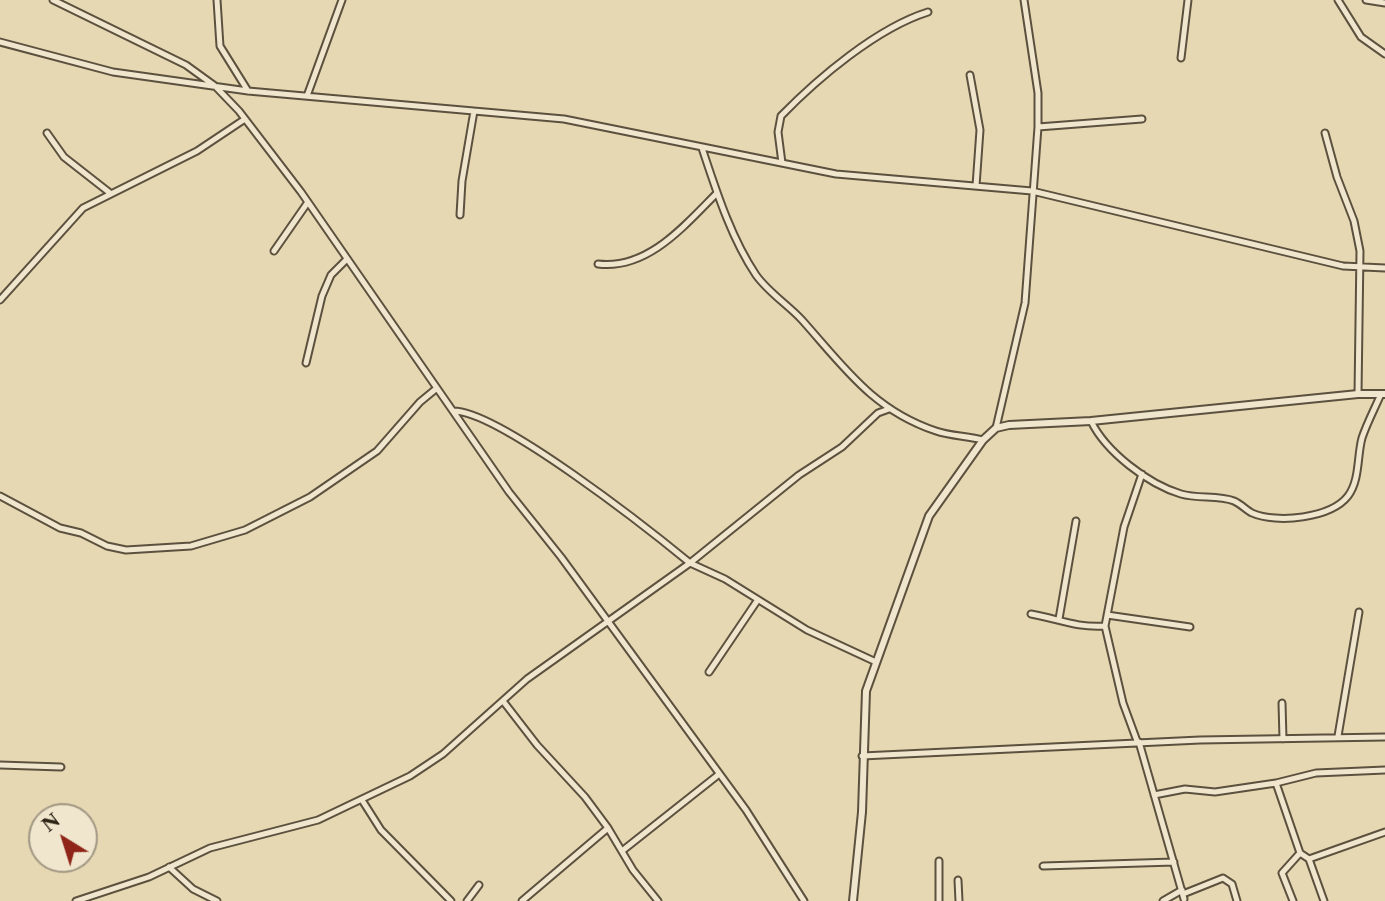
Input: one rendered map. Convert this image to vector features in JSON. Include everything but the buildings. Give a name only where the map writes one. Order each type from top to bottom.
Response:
[{"type":"street","points":[[53,0],[164,53],[215,86],[245,119],[308,202],[509,492],[608,621],[772,847],[804,901]]},
{"type":"street","points":[[217,0],[220,46],[248,91]]},
{"type":"street","points":[[307,96],[342,0]]},
{"type":"street","points":[[853,901],[862,812],[866,691],[929,516],[983,440],[996,428],[1025,303],[1038,127],[1038,93],[1024,0]]},
{"type":"street","points":[[1181,58],[1188,0]]},
{"type":"street","points":[[1338,0],[1361,37],[1385,54]]},
{"type":"street","points":[[1366,0],[1385,3]]},
{"type":"street","points":[[782,163],[778,132],[781,117],[847,58],[901,21],[928,12]]},
{"type":"street","points":[[0,43],[113,72],[248,91],[564,120],[836,174],[1032,191],[1343,266],[1385,268]]},
{"type":"street","points":[[970,75],[980,131],[976,186]]},
{"type":"street","points":[[460,215],[462,181],[474,111]]},
{"type":"street","points":[[0,300],[83,208],[197,151],[245,119]]},
{"type":"street","points":[[1038,127],[1142,119]]},
{"type":"street","points":[[47,133],[64,157],[110,193]]},
{"type":"street","points":[[1325,133],[1336,177],[1354,220],[1362,267],[1359,394]]},
{"type":"street","points":[[702,148],[717,193],[757,276],[801,319],[855,383],[889,409],[937,432],[983,440]]},
{"type":"street","points":[[598,264],[618,267],[659,247],[717,193]]},
{"type":"street","points":[[274,251],[308,202]]},
{"type":"street","points":[[306,363],[322,296],[331,275],[347,259]]},
{"type":"street","points":[[14,285],[22,292]]},
{"type":"street","points":[[0,496],[60,528],[81,533],[107,546],[126,550],[191,546],[245,530],[310,498],[377,451],[420,402],[437,388]]},
{"type":"street","points":[[996,428],[1359,394],[1383,394],[1361,440],[1355,479],[1348,496],[1314,515],[1291,519],[1264,516],[1229,500],[1182,495],[1142,474],[1098,435],[1091,421]]},
{"type":"street","points":[[76,901],[140,880],[237,839],[297,828],[362,800],[424,768],[527,678],[690,564],[799,475],[842,447],[878,413],[889,409]]},
{"type":"street","points":[[453,411],[486,422],[542,454],[644,525],[690,564],[725,579],[807,630],[876,662]]},
{"type":"street","points":[[1142,474],[1124,527],[1105,626],[1123,703],[1138,742],[1183,894]]},
{"type":"street","points":[[1059,619],[1076,521]]},
{"type":"street","points":[[709,672],[757,601]]},
{"type":"street","points":[[1338,736],[1359,612]]},
{"type":"street","points":[[1031,614],[1059,619],[1080,628],[1105,626]]},
{"type":"street","points":[[1107,615],[1190,627]]},
{"type":"street","points":[[503,701],[608,828],[633,870],[658,901]]},
{"type":"street","points":[[1282,703],[1283,739]]},
{"type":"street","points":[[862,757],[949,750],[1092,747],[1138,742],[1385,737]]},
{"type":"street","points":[[0,765],[61,767]]},
{"type":"street","points":[[1154,795],[1185,789],[1214,792],[1276,783],[1316,773],[1385,770]]},
{"type":"street","points":[[622,851],[718,775]]},
{"type":"street","points":[[1276,783],[1300,853],[1309,859],[1324,901]]},
{"type":"street","points":[[362,800],[381,830],[451,901]]},
{"type":"street","points":[[522,901],[608,828]]},
{"type":"street","points":[[1309,859],[1385,832]]},
{"type":"street","points":[[1293,901],[1282,873],[1300,853]]},
{"type":"street","points":[[939,860],[939,901]]},
{"type":"street","points":[[1043,866],[1174,862]]},
{"type":"street","points":[[169,867],[193,889],[217,901]]},
{"type":"street","points":[[1163,901],[1223,878],[1232,884],[1237,901]]},
{"type":"street","points":[[958,880],[959,901]]},
{"type":"street","points":[[467,901],[479,885]]}]
